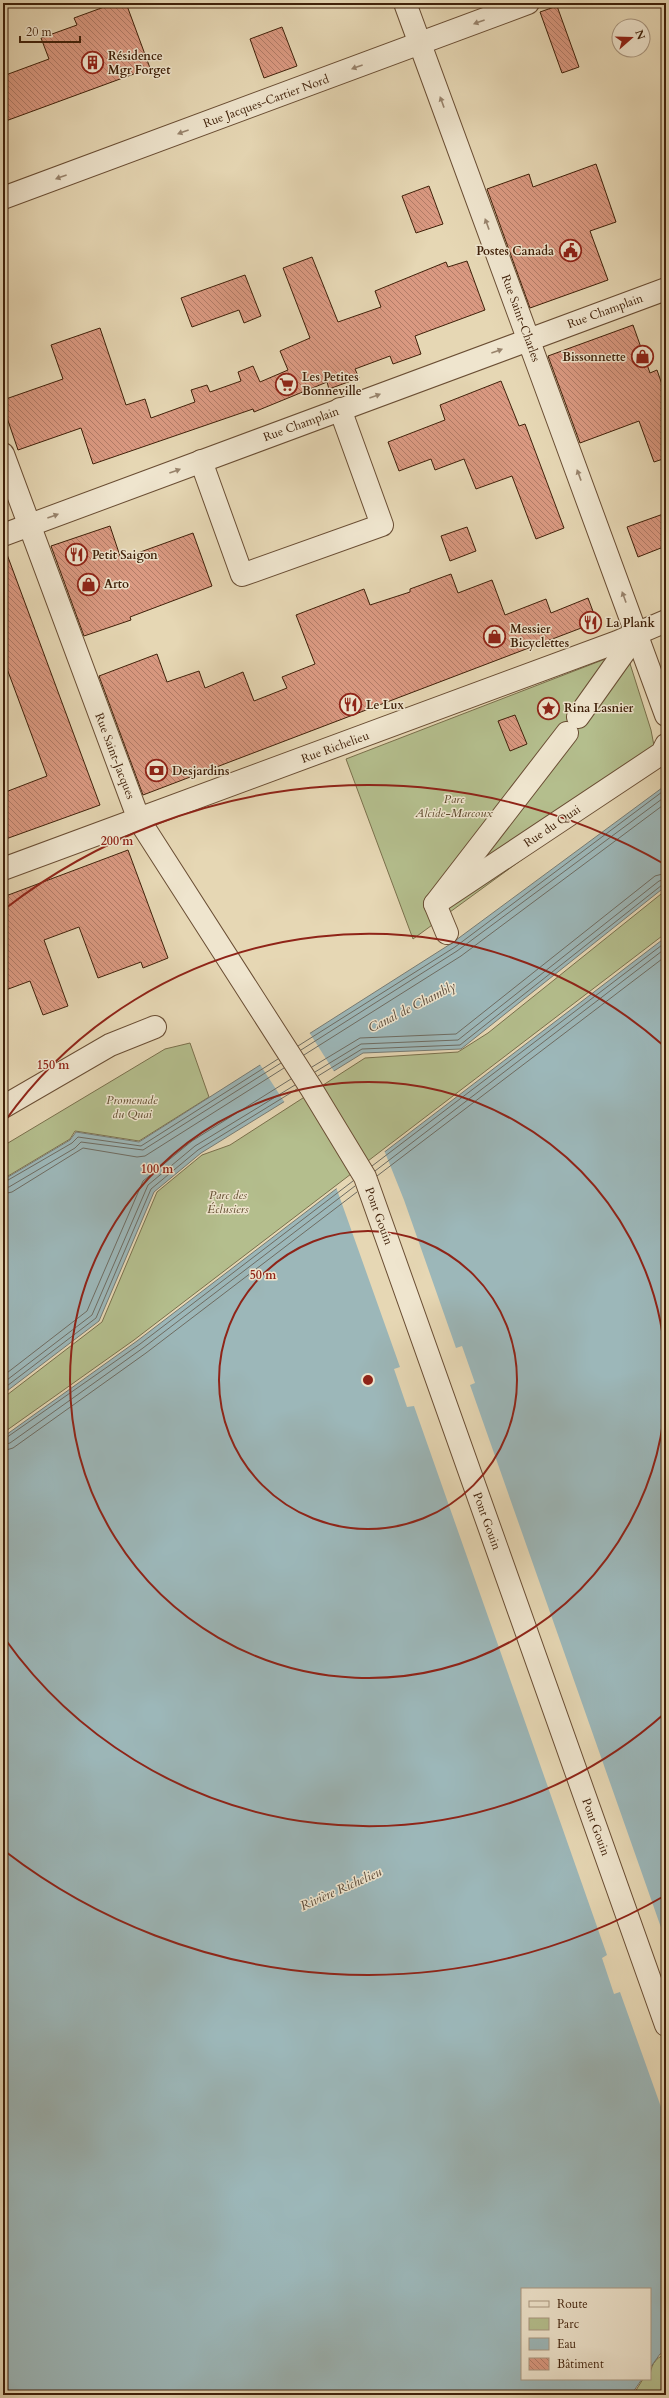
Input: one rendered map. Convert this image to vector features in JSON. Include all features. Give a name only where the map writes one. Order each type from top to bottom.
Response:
[{"type":"street","name":"Rue Saint-Charles","points":[[405,3],[637,634]]},
{"type":"street","name":"Rue Jacques-Cartier Nord","points":[[3,198],[528,3]]},
{"type":"street","name":"Rue Champlain","points":[[3,534],[666,288]]},
{"type":"street","points":[[201,461],[242,575],[382,525],[340,410]]},
{"type":"street","name":"Rue Saint-Jacques","points":[[3,454],[28,525],[139,820],[276,1033]]},
{"type":"street","name":"Rue Richelieu","points":[[3,869],[139,820],[637,634],[666,621]]},
{"type":"street","points":[[637,634],[666,715]]},
{"type":"street","points":[[447,933],[435,904],[573,725],[637,634]]},
{"type":"street","name":"Rue du Quai","points":[[435,904],[662,753],[666,745]]},
{"type":"street","points":[[3,1107],[110,1045],[155,1028]]},
{"type":"street","name":"Pont Gouin","points":[[276,1033],[365,1177],[666,2025]]},
{"type":"green space","name":"Parc Alcide-Marcoux","points":[[626,651],[651,730],[655,751],[646,769],[413,939],[346,759]]},
{"type":"green space","name":"Parc des Éclusiers","points":[[666,890],[666,933],[134,1340],[3,1433],[3,1398],[102,1322],[157,1192],[202,1155],[230,1145],[365,1058],[458,1052],[488,1033]]},
{"type":"green space","name":"Promenade du Quai","points":[[190,1043],[209,1097],[139,1141],[75,1131],[70,1139],[3,1179],[3,1146],[165,1049]]},
{"type":"green space","points":[[666,2354],[666,2395],[633,2395],[642,2380],[651,2380],[652,2367],[658,2358]]},
{"type":"water","name":"Canal de Chambly","points":[[666,785],[666,886],[461,1049],[363,1053],[201,1153],[154,1192],[99,1321],[3,1394],[3,1180],[70,1140],[76,1132],[139,1142],[452,943]]},
{"type":"water","name":"Rivière Richelieu","points":[[666,937],[666,2353],[660,2354],[651,2367],[651,2288],[521,2288],[521,2380],[641,2380],[631,2395],[3,2395],[3,1437],[137,1341]]},
{"type":"pier","points":[[309,1032],[335,1073],[285,1103],[259,1063]]},
{"type":"pier","points":[[384,1150],[404,1200],[456,1348],[462,1346],[475,1383],[470,1385],[664,1936],[666,1936],[666,2121],[620,1992],[614,1994],[602,1958],[607,1955],[414,1406],[407,1407],[394,1369],[400,1367],[336,1187]]},
{"type":"building","name":"Résidence Mgr Forget","points":[[115,3],[126,3],[150,68],[3,122],[3,76],[49,59],[41,38],[77,25],[74,18]]},
{"type":"building","points":[[557,6],[579,67],[562,73],[540,12]]},
{"type":"building","points":[[282,27],[297,66],[264,78],[250,39]]},
{"type":"building","points":[[596,164],[616,222],[590,231],[608,280],[530,308],[487,189],[529,174],[533,187]]},
{"type":"building","points":[[429,186],[443,224],[416,233],[402,196]]},
{"type":"building","points":[[312,257],[338,322],[381,307],[375,291],[446,262],[448,267],[467,261],[485,310],[415,336],[421,354],[393,364],[390,356],[355,369],[359,378],[329,389],[327,382],[254,412],[253,409],[93,464],[81,428],[18,450],[3,406],[3,400],[63,379],[51,345],[100,328],[126,405],[145,399],[151,418],[195,402],[191,390],[207,385],[210,392],[241,381],[238,372],[253,366],[260,382],[288,370],[280,351],[310,338],[283,268]]},
{"type":"building","points":[[245,275],[261,316],[244,323],[239,310],[192,327],[181,298]]},
{"type":"building","points":[[633,325],[650,373],[657,370],[666,396],[666,458],[654,462],[639,421],[580,443],[548,356]]},
{"type":"building","points":[[501,381],[519,426],[525,424],[564,528],[536,539],[512,476],[476,489],[464,459],[435,470],[431,459],[399,471],[388,442],[445,420],[440,405]]},
{"type":"building","points":[[666,513],[666,546],[638,557],[627,527]]},
{"type":"building","points":[[110,526],[121,559],[193,533],[212,586],[130,617],[131,620],[84,636],[51,546]]},
{"type":"building","points":[[467,527],[476,551],[450,561],[441,536]]},
{"type":"building","points":[[5,549],[100,805],[3,840],[3,793],[47,776],[3,658]]},
{"type":"building","points":[[451,574],[458,593],[492,580],[505,615],[546,599],[551,613],[588,598],[597,622],[143,795],[99,676],[157,654],[167,682],[199,671],[205,688],[243,672],[254,701],[287,688],[282,677],[315,664],[296,615],[364,589],[370,605],[410,592],[410,589]]},
{"type":"building","points":[[515,715],[527,744],[510,751],[498,721]]},
{"type":"building","points":[[128,850],[168,958],[143,968],[141,962],[98,978],[79,927],[44,940],[68,1006],[43,1015],[30,981],[3,991],[3,897]]},
{"type":"place","name":"Résidence Mgr Forget","points":[[93,63]]},
{"type":"place","name":"Postes Canada","points":[[570,251]]},
{"type":"place","name":"Bissonnette","points":[[642,357]]},
{"type":"place","name":"Les Petites Bonneville","points":[[286,384]]},
{"type":"place","name":"Petit Saigon","points":[[76,555]]},
{"type":"place","name":"Arto","points":[[89,584]]},
{"type":"place","name":"La Plank","points":[[590,623]]},
{"type":"place","name":"Messier Bicyclettes","points":[[495,636]]},
{"type":"place","name":"Le Lux","points":[[351,705]]},
{"type":"place","name":"Rina Lasnier","points":[[549,708]]},
{"type":"place","name":"Desjardins","points":[[156,771]]}]
